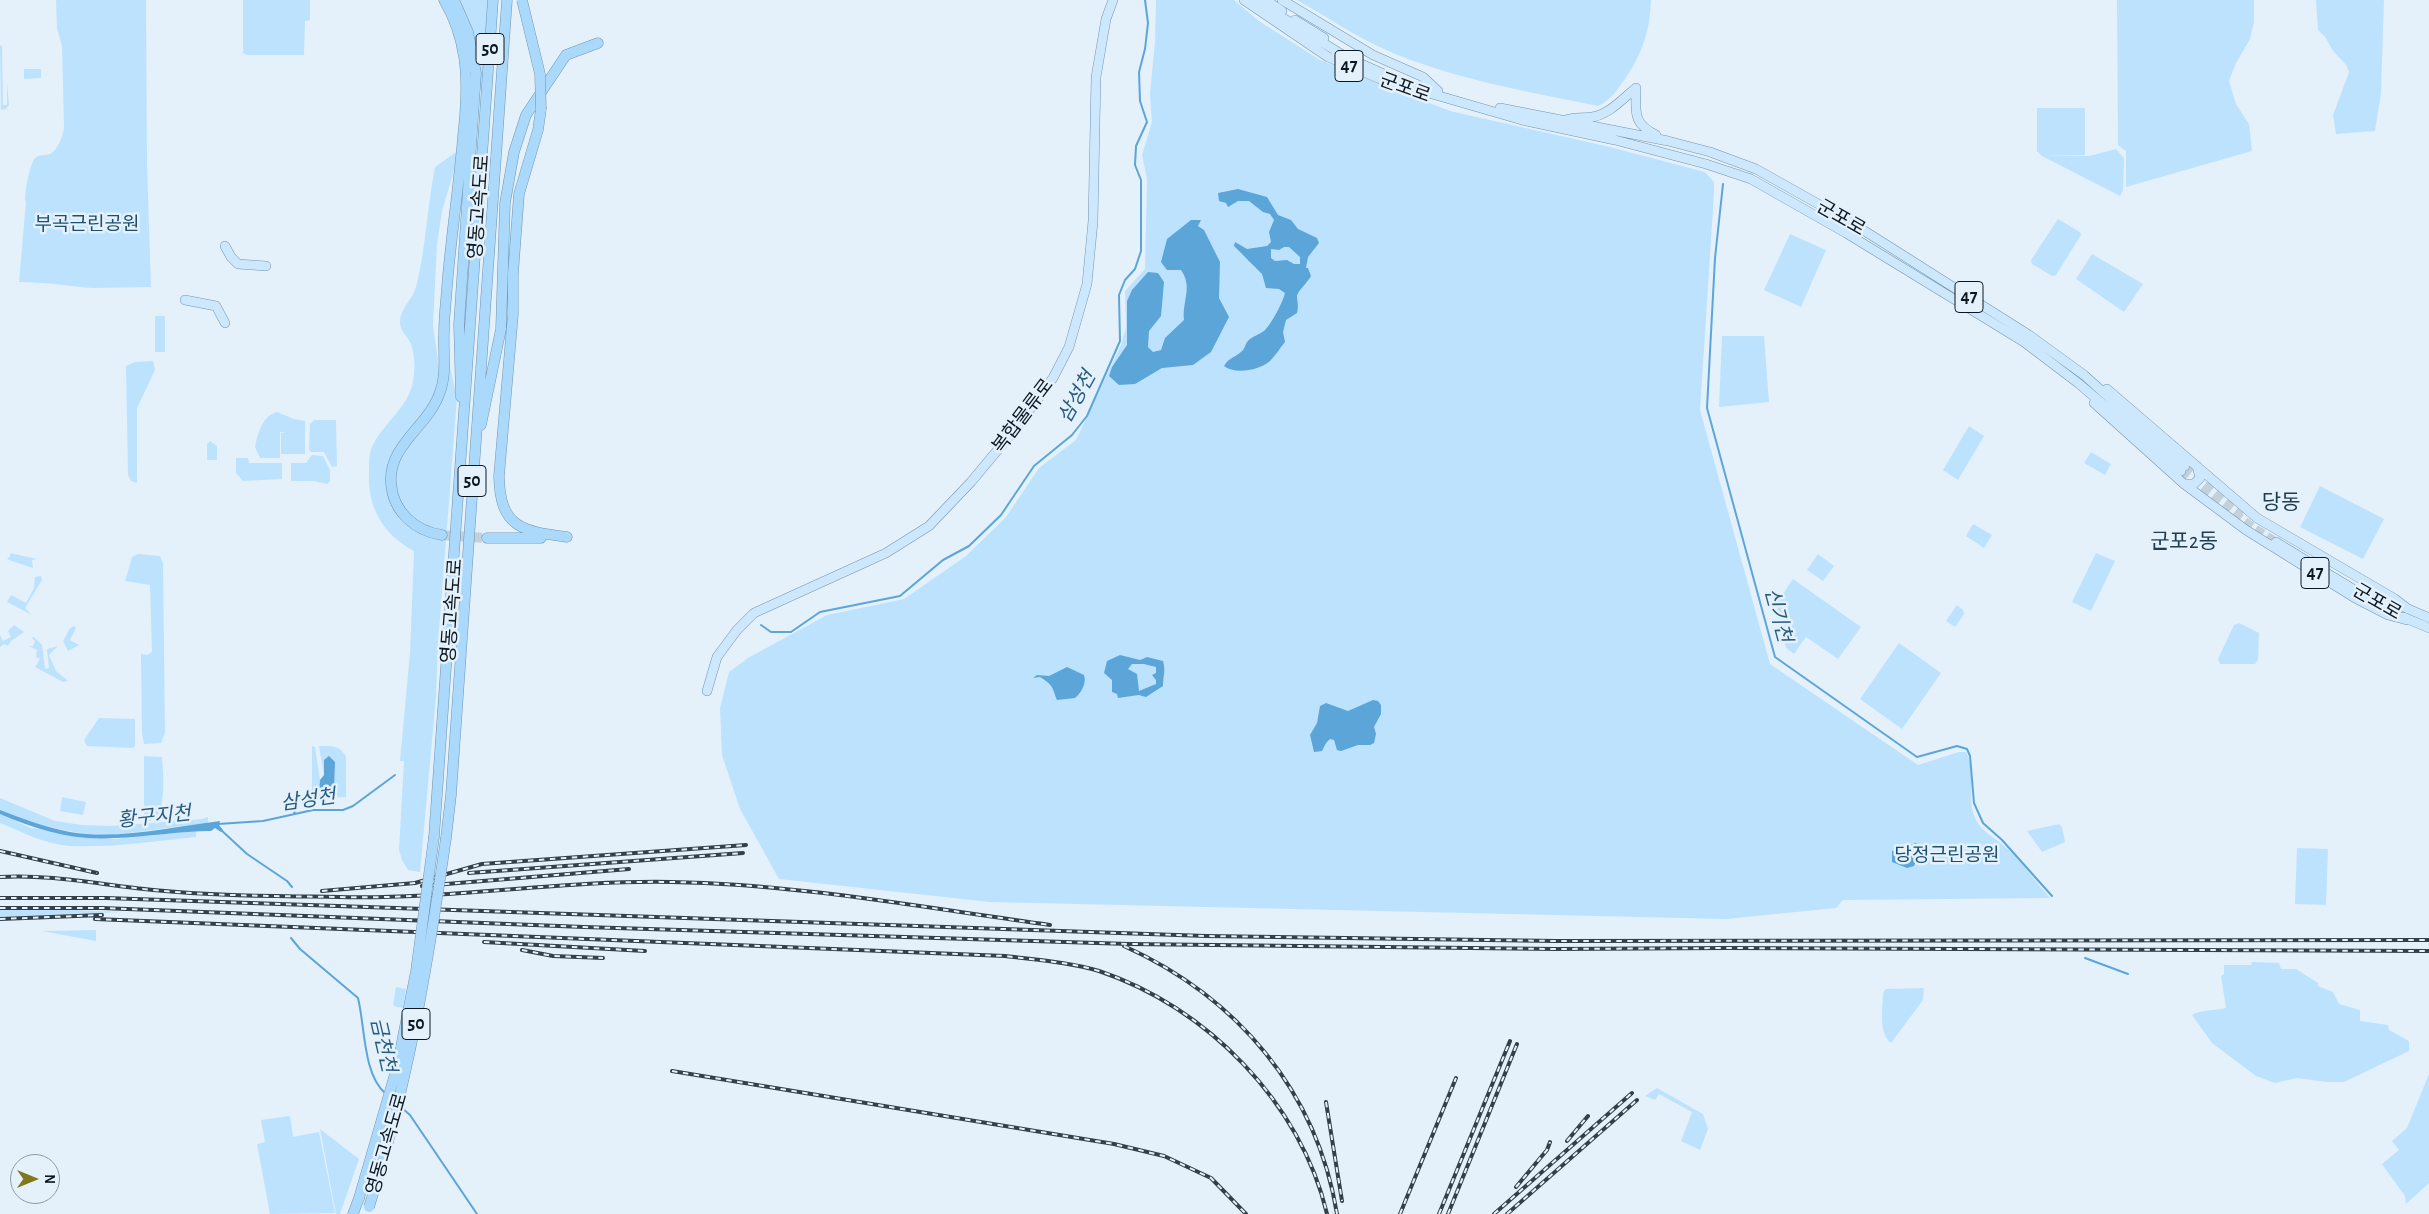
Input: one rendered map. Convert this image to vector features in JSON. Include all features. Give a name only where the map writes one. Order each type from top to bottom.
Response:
[{"type":"highway","points":[[442,535],[430,533],[408,520],[398,507],[393,494],[391,471],[399,451],[430,414],[441,390],[444,378],[444,333],[449,258],[466,111],[464,55],[455,24],[444,0]]},
{"type":"highway","points":[[454,0],[468,32],[476,73],[459,324],[468,463]]},
{"type":"highway","name":"영동고속도로","points":[[367,1210],[384,1159],[408,1068],[426,975],[451,795],[484,133],[494,0]]},
{"type":"highway","name":"영동고속도로","points":[[353,1214],[397,1067],[416,971],[434,837],[507,0]]},
{"type":"highway","points":[[487,538],[567,537],[532,533],[510,519],[499,497],[499,476],[513,314],[513,274],[518,202],[525,170],[538,130],[541,109],[540,74],[522,0]]},
{"type":"highway","points":[[468,463],[501,329],[505,203],[514,152],[526,115],[566,55],[598,44]]},
{"type":"main road","name":"복합물류로","points":[[706,691],[716,657],[737,630],[754,613],[886,553],[929,526],[1004,444],[1053,378],[1069,347],[1087,284],[1093,222],[1096,77],[1106,19],[1113,0]]},
{"type":"main road","name":"군포로","points":[[1244,0],[1328,57],[1410,90],[1454,105],[1467,105]]},
{"type":"main road","name":"군포로","points":[[1254,0],[1322,43],[1422,91],[1522,120],[1640,146],[1744,176],[1846,233],[2024,342],[2088,391],[2183,469],[2084,375],[1997,314],[1852,223],[1778,181],[1735,160],[1668,141],[1507,110],[1438,91],[1390,72],[1352,54],[1266,0]]},
{"type":"main road","name":"군포로","points":[[1282,0],[1372,54],[1423,77],[1438,91]]},
{"type":"main road","points":[[1522,120],[1528,117],[1553,122],[1577,116],[1589,118],[1605,113],[1636,88],[1636,112],[1640,124],[1643,128],[1668,141]]},
{"type":"main road","points":[[225,246],[231,257],[238,264],[266,266]]},
{"type":"main road","points":[[186,300],[216,306],[225,323]]},
{"type":"main road","points":[[2084,375],[2112,393],[2257,518],[2276,538]]},
{"type":"main road","name":"47","points":[[2088,391],[2095,404],[2184,484],[2276,538]]},
{"type":"main road","points":[[2184,484],[2194,484],[2200,478],[2197,466]]},
{"type":"main road","name":"군포로","points":[[2276,538],[2395,599],[2408,609],[2429,618]]},
{"type":"main road","name":"군포로","points":[[2276,538],[2355,598],[2388,615],[2429,628]]},
{"type":"green space","name":"부곡근린공원","points":[[56,0],[146,0],[147,163],[151,287],[93,288],[19,282],[26,202],[25,194],[31,166],[35,158],[53,152],[58,146],[64,127],[62,46],[57,28]]},
{"type":"green space","points":[[243,0],[310,0],[310,20],[305,21],[304,55],[247,55],[243,53]]},
{"type":"green space","points":[[457,0],[488,0],[482,90],[479,90]]},
{"type":"green space","name":"당정근린공원","points":[[1156,0],[1234,0],[1259,21],[1320,60],[1450,111],[1610,147],[1705,172],[1714,182],[1714,193],[1700,410],[1770,664],[1918,765],[1959,752],[1966,752],[1971,768],[1971,803],[1976,820],[1985,831],[2016,858],[2050,898],[1843,900],[1836,908],[1726,919],[990,902],[779,879],[740,809],[722,755],[720,708],[729,672],[748,658],[827,615],[904,599],[966,556],[1006,517],[1039,468],[1076,440],[1121,345],[1126,328],[1125,291],[1145,269],[1147,179],[1142,155],[1152,122],[1150,93],[1155,42]]},
{"type":"green space","points":[[1297,0],[1651,0],[1647,32],[1636,60],[1613,95],[1598,106],[1489,83],[1409,59],[1362,38]]},
{"type":"green space","points":[[2117,0],[2254,0],[2254,22],[2250,39],[2236,63],[2229,81],[2236,104],[2249,124],[2252,151],[2126,187],[2126,151],[2118,145]]},
{"type":"green space","points":[[2316,0],[2384,0],[2381,93],[2375,131],[2336,134],[2333,115],[2349,72],[2345,63],[2318,30]]},
{"type":"green space","points":[[2,45],[3,105],[7,105],[7,82],[9,105],[6,109],[1,110],[0,46]]},
{"type":"green space","points":[[24,69],[41,69],[41,78],[24,79]]},
{"type":"green space","points":[[2037,108],[2085,108],[2085,155],[2044,156],[2089,156],[2116,149],[2124,158],[2123,190],[2120,196],[2042,156],[2037,151]]},
{"type":"green space","points":[[456,152],[456,164],[442,211],[437,244],[433,325],[440,374],[437,392],[387,470],[386,488],[391,506],[400,520],[413,530],[436,538],[428,528],[412,516],[403,506],[396,484],[397,470],[401,458],[433,417],[439,405],[449,363],[457,398],[438,644],[436,697],[420,872],[408,870],[399,850],[404,761],[400,761],[410,653],[414,551],[393,536],[379,518],[371,496],[369,461],[373,445],[378,436],[404,404],[412,385],[414,355],[411,344],[401,328],[400,321],[416,287],[435,167]]},
{"type":"green space","points":[[2058,219],[2080,232],[2081,235],[2056,275],[2052,276],[2032,264],[2031,260]]},
{"type":"green space","points":[[1790,234],[1826,250],[1801,307],[1764,290]]},
{"type":"green space","points":[[2092,254],[2143,284],[2124,312],[2076,279]]},
{"type":"green space","points":[[155,316],[165,316],[165,352],[155,352]]},
{"type":"green space","points":[[1722,336],[1764,336],[1769,402],[1719,407]]},
{"type":"green space","points":[[153,361],[155,370],[137,408],[137,483],[131,481],[128,475],[126,366],[135,362]]},
{"type":"green space","points":[[277,412],[305,421],[305,454],[281,454],[281,433],[286,433],[280,432],[280,458],[260,458],[255,447],[259,431],[264,421]]},
{"type":"green space","points":[[314,420],[336,420],[337,466],[332,467],[324,452],[311,452],[309,450],[310,424]]},
{"type":"green space","points":[[1969,426],[1984,436],[1958,480],[1943,470]]},
{"type":"green space","points":[[210,441],[217,446],[217,460],[207,460],[207,444]]},
{"type":"green space","points":[[2091,452],[2111,464],[2105,475],[2084,463]]},
{"type":"green space","points":[[312,455],[323,456],[330,470],[330,481],[327,484],[314,481],[291,481],[291,463],[306,463]]},
{"type":"green space","points":[[236,458],[248,458],[249,463],[282,463],[282,479],[243,481],[236,473]]},
{"type":"green space","points":[[2320,486],[2384,519],[2363,559],[2300,527]]},
{"type":"green space","points":[[1973,524],[1992,535],[1984,548],[1966,536]]},
{"type":"green space","points":[[10,553],[37,559],[32,560],[33,568],[9,560],[7,558],[10,557]]},
{"type":"green space","points":[[2096,553],[2115,561],[2091,611],[2072,602]]},
{"type":"green space","points":[[138,554],[160,556],[163,563],[165,733],[161,743],[144,744],[142,733],[141,654],[147,655],[152,652],[150,585],[125,581],[132,557]]},
{"type":"green space","points":[[1818,554],[1834,566],[1823,581],[1807,570]]},
{"type":"green space","points":[[41,576],[42,580],[25,608],[32,615],[7,602],[11,595],[26,603],[34,588],[35,577]]},
{"type":"green space","points":[[1793,579],[1861,627],[1838,659],[1806,637],[1794,654],[1786,648],[1778,617],[1777,603]]},
{"type":"green space","points":[[1957,605],[1963,610],[1964,614],[1955,627],[1946,621]]},
{"type":"green space","points":[[2239,623],[2259,633],[2258,660],[2255,664],[2220,664],[2218,659],[2234,625]]},
{"type":"green space","points":[[14,625],[24,632],[11,641],[8,646],[4,644],[0,647],[0,635],[3,641],[11,637],[8,631]]},
{"type":"green space","points":[[74,626],[76,628],[70,640],[79,645],[68,651],[63,641],[70,628]]},
{"type":"green space","points":[[34,637],[42,645],[45,669],[49,668],[47,649],[58,646],[49,655],[56,671],[68,681],[63,682],[35,667],[40,659],[36,657],[37,650],[29,646],[33,646],[35,641],[32,638]]},
{"type":"green space","points":[[1899,643],[1941,673],[1902,729],[1860,699]]},
{"type":"green space","points":[[99,718],[135,719],[135,746],[133,748],[87,746],[84,740]]},
{"type":"green space","points":[[312,746],[315,747],[320,780],[319,791],[324,776],[319,746],[335,747],[344,753],[346,757],[346,797],[312,798]]},
{"type":"green space","points":[[144,756],[162,757],[163,785],[163,796],[158,815],[153,820],[145,821],[144,817]]},
{"type":"green space","points":[[62,797],[86,802],[83,815],[60,811]]},
{"type":"green space","points":[[0,798],[55,821],[82,825],[112,826],[208,817],[208,823],[120,834],[89,834],[58,829],[0,810]]},
{"type":"green space","points":[[0,814],[31,828],[113,839],[196,831],[196,837],[117,845],[60,845],[25,834],[0,823]]},
{"type":"green space","points":[[2059,824],[2062,827],[2065,842],[2042,852],[2027,831]]},
{"type":"green space","points":[[2297,848],[2328,849],[2326,905],[2295,904]]},
{"type":"green space","points":[[24,908],[124,912],[0,917],[0,910]]},
{"type":"green space","points":[[96,930],[96,941],[42,931]]},
{"type":"green space","points":[[2252,962],[2279,963],[2281,969],[2296,969],[2318,983],[2318,986],[2333,992],[2339,1004],[2360,1010],[2360,1021],[2388,1025],[2389,1030],[2409,1041],[2409,1051],[2344,1082],[2297,1078],[2275,1083],[2256,1076],[2212,1043],[2192,1015],[2226,1008],[2221,976],[2224,974],[2224,965],[2251,965]]},
{"type":"green space","points":[[396,987],[406,989],[403,1008],[393,1006]]},
{"type":"green space","points":[[1924,988],[1923,1000],[1891,1043],[1884,1033],[1883,1027],[1883,993],[1886,989]]},
{"type":"green space","points":[[2429,1074],[2429,1183],[2406,1204],[2405,1196],[2382,1164],[2399,1150],[2392,1141],[2407,1128]]},
{"type":"green space","points":[[1657,1088],[1703,1114],[1708,1129],[1700,1150],[1681,1141],[1692,1112],[1659,1094],[1655,1100],[1645,1096]]},
{"type":"green space","points":[[290,1116],[293,1137],[319,1132],[335,1213],[270,1214],[257,1144],[265,1142],[261,1120]]},
{"type":"green space","points":[[320,1129],[359,1159],[340,1214],[336,1214]]},
{"type":"water","points":[[1238,189],[1267,197],[1278,215],[1291,220],[1298,229],[1317,238],[1319,243],[1308,257],[1306,268],[1308,268],[1311,276],[1297,294],[1297,313],[1286,320],[1283,332],[1285,342],[1270,361],[1254,369],[1241,371],[1224,366],[1243,350],[1250,339],[1267,328],[1285,293],[1279,289],[1266,288],[1262,274],[1234,246],[1235,242],[1247,249],[1267,246],[1271,242],[1269,232],[1274,220],[1270,214],[1263,212],[1249,201],[1238,201],[1228,207],[1226,203],[1219,201],[1218,193]],"holes":[[[1289,247],[1300,257],[1300,264],[1294,264],[1287,260],[1275,261],[1271,258],[1271,249],[1279,250]]]},
{"type":"water","points":[[1191,220],[1201,220],[1198,226],[1204,230],[1220,262],[1219,298],[1229,317],[1211,352],[1193,365],[1162,368],[1135,384],[1119,385],[1109,376],[1112,367],[1127,345],[1127,301],[1132,290],[1148,272],[1158,273],[1164,282],[1161,316],[1149,331],[1148,347],[1153,352],[1161,350],[1165,338],[1184,320],[1187,288],[1184,276],[1181,270],[1167,270],[1161,262],[1167,239]]},
{"type":"water","points":[[1120,655],[1140,660],[1147,657],[1163,661],[1163,686],[1146,697],[1139,695],[1118,698],[1117,694],[1112,692],[1112,680],[1104,673],[1107,661]],"holes":[[[1132,664],[1156,667],[1156,673],[1152,675],[1156,680],[1156,684],[1139,691],[1137,674],[1128,669]]]},
{"type":"water","points":[[1067,667],[1084,675],[1083,688],[1075,698],[1057,700],[1052,687],[1048,683],[1040,677],[1033,678],[1037,675],[1049,676]]},
{"type":"water","points":[[1373,700],[1378,701],[1381,705],[1381,714],[1374,727],[1376,734],[1374,743],[1358,745],[1341,751],[1337,750],[1334,740],[1330,739],[1322,751],[1314,752],[1310,735],[1317,723],[1320,706],[1326,703],[1348,711]]},
{"type":"water","points":[[329,756],[335,762],[334,789],[319,791],[320,780],[324,775],[324,760]]},
{"type":"water","name":"황구지천","points":[[0,810],[52,828],[89,834],[126,834],[220,821],[219,825],[223,830],[221,832],[215,828],[211,831],[85,838],[56,833],[28,825],[0,814]]},
{"type":"water","points":[[1916,843],[1920,850],[1914,866],[1907,868],[1892,862],[1892,851]]},
{"type":"waterway","name":"삼성천","points":[[761,625],[771,632],[791,632],[820,612],[900,596],[943,560],[969,546],[1001,515],[1034,466],[1072,435],[1087,416],[1120,341],[1119,295],[1125,280],[1135,269],[1141,251],[1141,180],[1135,165],[1136,146],[1147,122],[1140,101],[1139,72],[1145,49],[1148,23],[1145,0]]},
{"type":"waterway","name":"신기천","points":[[1723,184],[1715,258],[1707,408],[1775,657],[1917,757],[1957,746],[1967,749],[1970,756],[1974,803],[1983,823],[2002,840],[2052,896]]},
{"type":"waterway","name":"삼성천","points":[[218,824],[263,821],[313,810],[343,810],[353,806],[395,775]]},
{"type":"waterway","name":"삼성천","points":[[294,813],[298,807]]},
{"type":"waterway","name":"황구지천","points":[[220,829],[247,854],[287,881],[292,887]]},
{"type":"waterway","name":"금천천","points":[[291,938],[300,949],[358,998],[372,1074],[385,1093]]},
{"type":"waterway","points":[[2085,958],[2128,974]]},
{"type":"waterway","name":"금천천","points":[[402,1108],[410,1115],[477,1214]]},
{"type":"tunnel","points":[[2185,466],[2244,512]]},
{"type":"tunnel","points":[[2181,471],[2252,527],[2276,542]]},
{"type":"tunnel","points":[[442,535],[487,538]]},
{"type":"railway","points":[[322,891],[415,883],[482,864],[746,845]]},
{"type":"railway","points":[[0,851],[97,873]]},
{"type":"railway","points":[[469,873],[743,853]]},
{"type":"railway","points":[[422,886],[629,869]]},
{"type":"railway","points":[[0,877],[58,878],[153,890],[199,893],[338,897],[421,896],[629,882],[719,884],[814,892],[1050,925]]},
{"type":"railway","points":[[0,898],[106,898],[1206,936],[1556,941],[2429,940]]},
{"type":"railway","points":[[0,908],[102,908],[584,927],[1129,944],[1555,949],[2429,951]]},
{"type":"railway","points":[[0,919],[102,915]]},
{"type":"railway","points":[[95,919],[1005,956],[1076,965],[1099,971],[1139,987],[1177,1009],[1212,1034],[1244,1064],[1272,1098],[1296,1134],[1314,1173],[1327,1214]]},
{"type":"railway","points":[[484,942],[645,951]]},
{"type":"railway","points":[[1124,946],[1165,967],[1202,992],[1236,1021],[1265,1053],[1291,1089],[1311,1127],[1327,1169],[1337,1214]]},
{"type":"railway","points":[[522,950],[553,956],[603,958]]},
{"type":"railway","points":[[1439,1214],[1510,1041]]},
{"type":"railway","points":[[1448,1214],[1517,1044]]},
{"type":"railway","points":[[672,1071],[1114,1144],[1164,1156],[1211,1178],[1246,1214]]},
{"type":"railway","points":[[1400,1214],[1456,1078]]},
{"type":"railway","points":[[1494,1214],[1632,1093]]},
{"type":"railway","points":[[1507,1214],[1637,1100]]},
{"type":"railway","points":[[1326,1102],[1342,1201]]},
{"type":"railway","points":[[1567,1141],[1588,1116]]},
{"type":"railway","points":[[1516,1187],[1547,1150],[1550,1142]]},
{"type":"district","name":"당동","points":[[2281,503]]},
{"type":"district","name":"군포2동","points":[[2184,542]]}]
